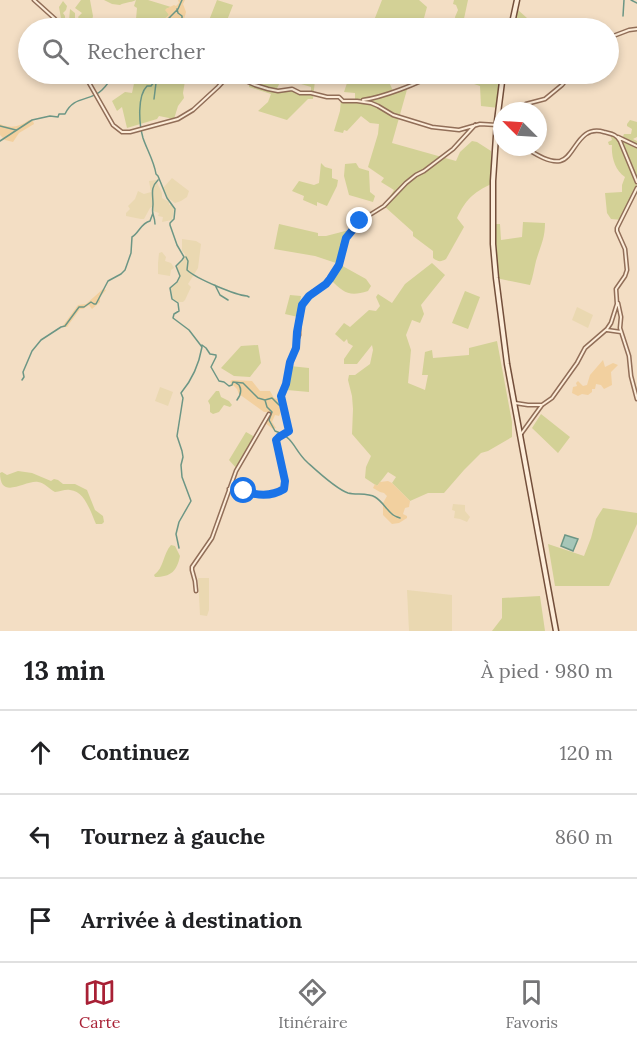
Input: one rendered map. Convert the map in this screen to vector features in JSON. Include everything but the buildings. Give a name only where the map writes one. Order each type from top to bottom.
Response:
[{"type":"main road","points":[[513,18],[517,0]]},
{"type":"main road","points":[[500,102],[502,84]]},
{"type":"main road","points":[[495,156],[493,244],[502,330],[556,631]]},
{"type":"street","points":[[34,0],[54,18]]},
{"type":"street","points":[[619,34],[637,29]]},
{"type":"street","points":[[90,84],[115,127],[122,132],[136,131],[184,116],[221,84]]},
{"type":"street","points":[[253,84],[268,89],[292,89],[300,93],[339,97],[343,101],[370,103],[393,115],[432,127],[459,130],[493,123]]},
{"type":"street","points":[[357,101],[413,84]]},
{"type":"street","points":[[532,102],[545,99],[563,84]]},
{"type":"street","points":[[229,489],[235,486],[246,492],[260,495],[276,494],[284,489],[285,481],[276,440],[289,431],[281,396],[296,348],[298,325],[304,302],[330,279],[339,265],[346,238],[360,221],[384,206],[406,183],[453,148],[475,125]]},
{"type":"street","points":[[540,156],[556,161],[565,159],[587,133],[598,130],[613,134],[637,146]]},
{"type":"street","points":[[618,137],[637,182]]},
{"type":"street","points":[[637,188],[617,228],[625,249],[627,270],[616,289],[621,332],[629,356],[637,399]]},
{"type":"street","points":[[521,434],[542,405],[552,398],[585,348],[606,330],[612,319],[617,300]]},
{"type":"street","points":[[606,330],[621,332]]},
{"type":"street","points":[[515,403],[542,405]]},
{"type":"street","points":[[195,591],[192,567],[215,531],[220,511],[236,471],[269,414]]},
{"type":"shaded area","points":[[81,0],[90,0],[93,18],[79,18],[82,13],[75,8]]},
{"type":"shaded area","points":[[104,0],[136,0],[120,5]]},
{"type":"shaded area","points":[[136,0],[148,0],[171,7],[166,9],[169,15],[166,18],[136,18],[137,8],[134,6]]},
{"type":"shaded area","points":[[217,0],[233,5],[228,18],[210,18]]},
{"type":"shaded area","points":[[382,0],[419,0],[427,7],[424,18],[375,18]]},
{"type":"shaded area","points":[[454,0],[468,0],[464,18],[455,18],[458,10],[453,4]]},
{"type":"shaded area","points":[[63,1],[67,6],[63,13],[65,16],[61,18],[59,7]]},
{"type":"shaded area","points":[[70,9],[75,13],[75,18],[69,18]]},
{"type":"shaded area","points":[[518,10],[527,18],[516,18]]},
{"type":"shaded area","points":[[134,84],[184,84],[184,98],[178,106],[174,119],[159,116],[157,119],[127,128],[122,107],[117,111],[112,101],[125,92],[132,93]]},
{"type":"shaded area","points":[[249,84],[279,84],[276,90],[292,89],[297,92],[311,93],[311,87],[301,84],[315,84],[313,99],[308,99],[287,120],[258,111],[268,102],[271,94],[249,87]]},
{"type":"shaded area","points":[[347,84],[390,84],[393,91],[408,86],[392,143],[456,161],[460,152],[472,141],[491,151],[491,184],[475,194],[464,206],[457,218],[464,227],[446,259],[438,261],[433,258],[433,251],[413,236],[413,232],[384,206],[394,190],[381,182],[384,178],[368,167],[379,124],[370,123],[361,116],[347,131],[344,130],[343,133],[334,131],[341,99],[355,101],[355,93],[344,92]]},
{"type":"shaded area","points":[[474,84],[502,84],[500,102],[493,102],[493,107],[481,106],[480,86]]},
{"type":"shaded area","points":[[630,120],[637,122],[637,137],[633,139],[637,141],[637,176],[635,176],[637,188],[622,220],[611,219],[607,213],[605,193],[622,192],[625,177],[614,163],[612,145],[608,142],[612,140],[610,134],[616,134],[622,139],[624,134],[631,134],[632,129],[627,126]]},
{"type":"shaded area","points":[[321,163],[332,169],[332,178],[338,180],[327,206],[317,202],[317,206],[303,200],[304,196],[292,191],[299,181],[314,185],[319,183]]},
{"type":"shaded area","points":[[356,163],[359,168],[369,171],[370,192],[375,196],[373,202],[349,195],[344,176],[345,164]]},
{"type":"shaded area","points":[[172,178],[189,191],[187,197],[175,203],[168,198],[163,188]]},
{"type":"shaded area","points":[[156,180],[162,198],[169,202],[169,205],[172,204],[174,209],[172,220],[162,222],[163,217],[158,216],[159,213],[153,211],[152,207],[144,219],[126,216],[130,209],[128,206],[135,199],[138,191],[144,194],[151,192],[149,181]]},
{"type":"shaded area","points":[[523,222],[545,223],[530,285],[496,278],[493,224],[500,224],[501,240],[522,237]]},
{"type":"shaded area","points":[[279,224],[318,233],[318,236],[353,229],[344,241],[339,264],[315,256],[274,249]]},
{"type":"shaded area","points":[[182,239],[201,244],[198,268],[188,284],[191,287],[185,300],[178,302],[173,299],[171,288],[178,282],[180,276],[177,266],[184,260]]},
{"type":"shaded area","points":[[162,252],[166,257],[165,261],[171,263],[174,268],[170,276],[158,274],[159,253]]},
{"type":"shaded area","points":[[432,263],[445,275],[421,305],[424,314],[420,323],[412,320],[406,335],[411,350],[408,383],[425,390],[428,375],[422,375],[425,352],[432,350],[433,358],[469,355],[469,348],[497,341],[512,422],[512,437],[481,453],[444,493],[428,493],[410,501],[392,483],[396,477],[388,472],[377,486],[365,478],[366,467],[371,456],[352,434],[353,409],[348,380],[349,375],[355,375],[370,364],[372,345],[357,364],[344,364],[344,359],[353,346],[348,343],[347,339],[344,342],[335,334],[344,323],[350,327],[369,310],[376,311],[380,306],[376,297],[378,294],[392,303],[405,284]]},
{"type":"shaded area","points":[[339,264],[366,279],[371,286],[368,291],[351,294],[335,284],[330,279]]},
{"type":"shaded area","points":[[465,291],[480,297],[468,329],[452,323]]},
{"type":"shaded area","points":[[290,295],[301,296],[298,317],[285,314]]},
{"type":"shaded area","points":[[577,307],[593,315],[588,328],[572,320]]},
{"type":"shaded area","points":[[258,345],[261,363],[250,377],[234,376],[221,368],[241,346]]},
{"type":"shaded area","points":[[290,366],[309,368],[309,392],[287,390]]},
{"type":"shaded area","points":[[160,387],[173,392],[168,406],[155,401]]},
{"type":"shaded area","points":[[216,391],[219,391],[221,397],[232,405],[230,407],[224,405],[219,412],[213,414],[210,412],[208,401]]},
{"type":"shaded area","points":[[541,414],[570,437],[558,453],[532,428]]},
{"type":"shaded area","points":[[246,432],[255,437],[237,469],[229,460]]},
{"type":"shaded area","points":[[18,471],[32,473],[51,481],[58,480],[63,484],[75,484],[87,490],[95,510],[103,516],[104,522],[96,524],[84,498],[75,491],[55,492],[38,482],[9,488],[4,486],[0,473],[7,475]]},
{"type":"shaded area","points":[[453,504],[465,505],[465,511],[470,517],[467,522],[454,518]]},
{"type":"shaded area","points":[[603,508],[637,513],[637,524],[609,586],[555,586],[548,544],[584,556],[596,519]]},
{"type":"shaded area","points":[[565,535],[578,539],[573,551],[561,546]]},
{"type":"shaded area","points":[[171,545],[175,546],[180,556],[177,566],[165,576],[155,577],[154,575],[160,569]]},
{"type":"shaded area","points":[[198,578],[209,578],[207,616],[200,615]]},
{"type":"shaded area","points":[[407,590],[452,595],[452,631],[409,631]]},
{"type":"shaded area","points":[[540,596],[545,631],[492,631],[502,618],[502,598]]},
{"type":"sand","points":[[178,0],[185,0],[183,4],[186,12],[184,18],[166,18],[169,15],[165,10],[179,3]]},
{"type":"sand","points":[[29,120],[34,124],[19,133],[13,142],[5,140],[0,135],[0,124],[15,127]]},
{"type":"sand","points":[[103,289],[106,290],[100,297],[100,302],[92,309],[89,305],[80,309],[67,327],[62,327],[78,305],[86,304]]},
{"type":"sand","points":[[603,360],[605,367],[613,363],[618,365],[611,372],[612,385],[604,389],[601,385],[596,384],[595,389],[592,389],[588,395],[578,396],[572,393],[578,381],[583,386],[587,385],[590,375]]},
{"type":"sand","points":[[232,380],[252,381],[260,391],[270,391],[274,398],[280,400],[281,412],[279,416],[275,415],[272,422],[276,428],[273,429],[265,423],[270,412],[264,412],[239,394],[230,382]]},
{"type":"sand","points":[[388,481],[410,501],[409,507],[405,508],[403,514],[407,518],[399,523],[392,524],[383,515],[383,503],[387,496],[373,488],[375,484],[377,486],[380,482]]},
{"type":"waterway","points":[[169,18],[178,9],[182,0]]},
{"type":"waterway","points":[[623,16],[624,0]]},
{"type":"waterway","points":[[631,0],[637,3]]},
{"type":"waterway","points":[[177,9],[182,18]]},
{"type":"waterway","points":[[0,141],[32,120],[65,114],[77,101],[97,94],[106,84]]},
{"type":"waterway","points":[[152,84],[147,86],[140,103],[143,138],[156,174],[175,209],[174,219],[170,225],[184,257],[176,266],[180,276],[170,288],[172,299],[178,303],[179,311],[174,314],[173,318],[189,330],[202,347],[194,372],[181,393],[183,398],[177,436],[183,457],[182,477],[191,501],[179,522],[176,534],[179,548]]},
{"type":"waterway","points":[[154,99],[156,84]]},
{"type":"waterway","points":[[0,126],[16,130]]},
{"type":"waterway","points":[[155,224],[152,191],[158,180]]},
{"type":"waterway","points":[[22,380],[32,351],[41,340],[65,326],[79,307],[84,307],[91,302],[96,304],[108,281],[125,270],[131,253],[132,237],[150,221],[153,213]]},
{"type":"waterway","points":[[186,257],[187,270],[192,274],[216,286],[249,297]]},
{"type":"waterway","points":[[215,285],[220,295],[228,300]]},
{"type":"waterway","points":[[202,345],[210,354],[216,355],[211,367],[219,381],[229,386],[233,382],[243,383],[258,398],[265,400],[272,412],[269,420],[275,431],[290,440],[321,475],[348,493],[375,497],[393,515],[400,518]]},
{"type":"waterway","points":[[236,383],[240,389],[237,400]]},
{"type":"waterway","points":[[265,400],[272,398],[279,405]]},
{"type":"route","points":[[244,491],[272,495],[284,489],[285,481],[276,440],[289,431],[281,396],[288,379],[292,354],[296,348],[302,305],[313,292],[330,279],[339,265],[346,238],[360,221]]}]
